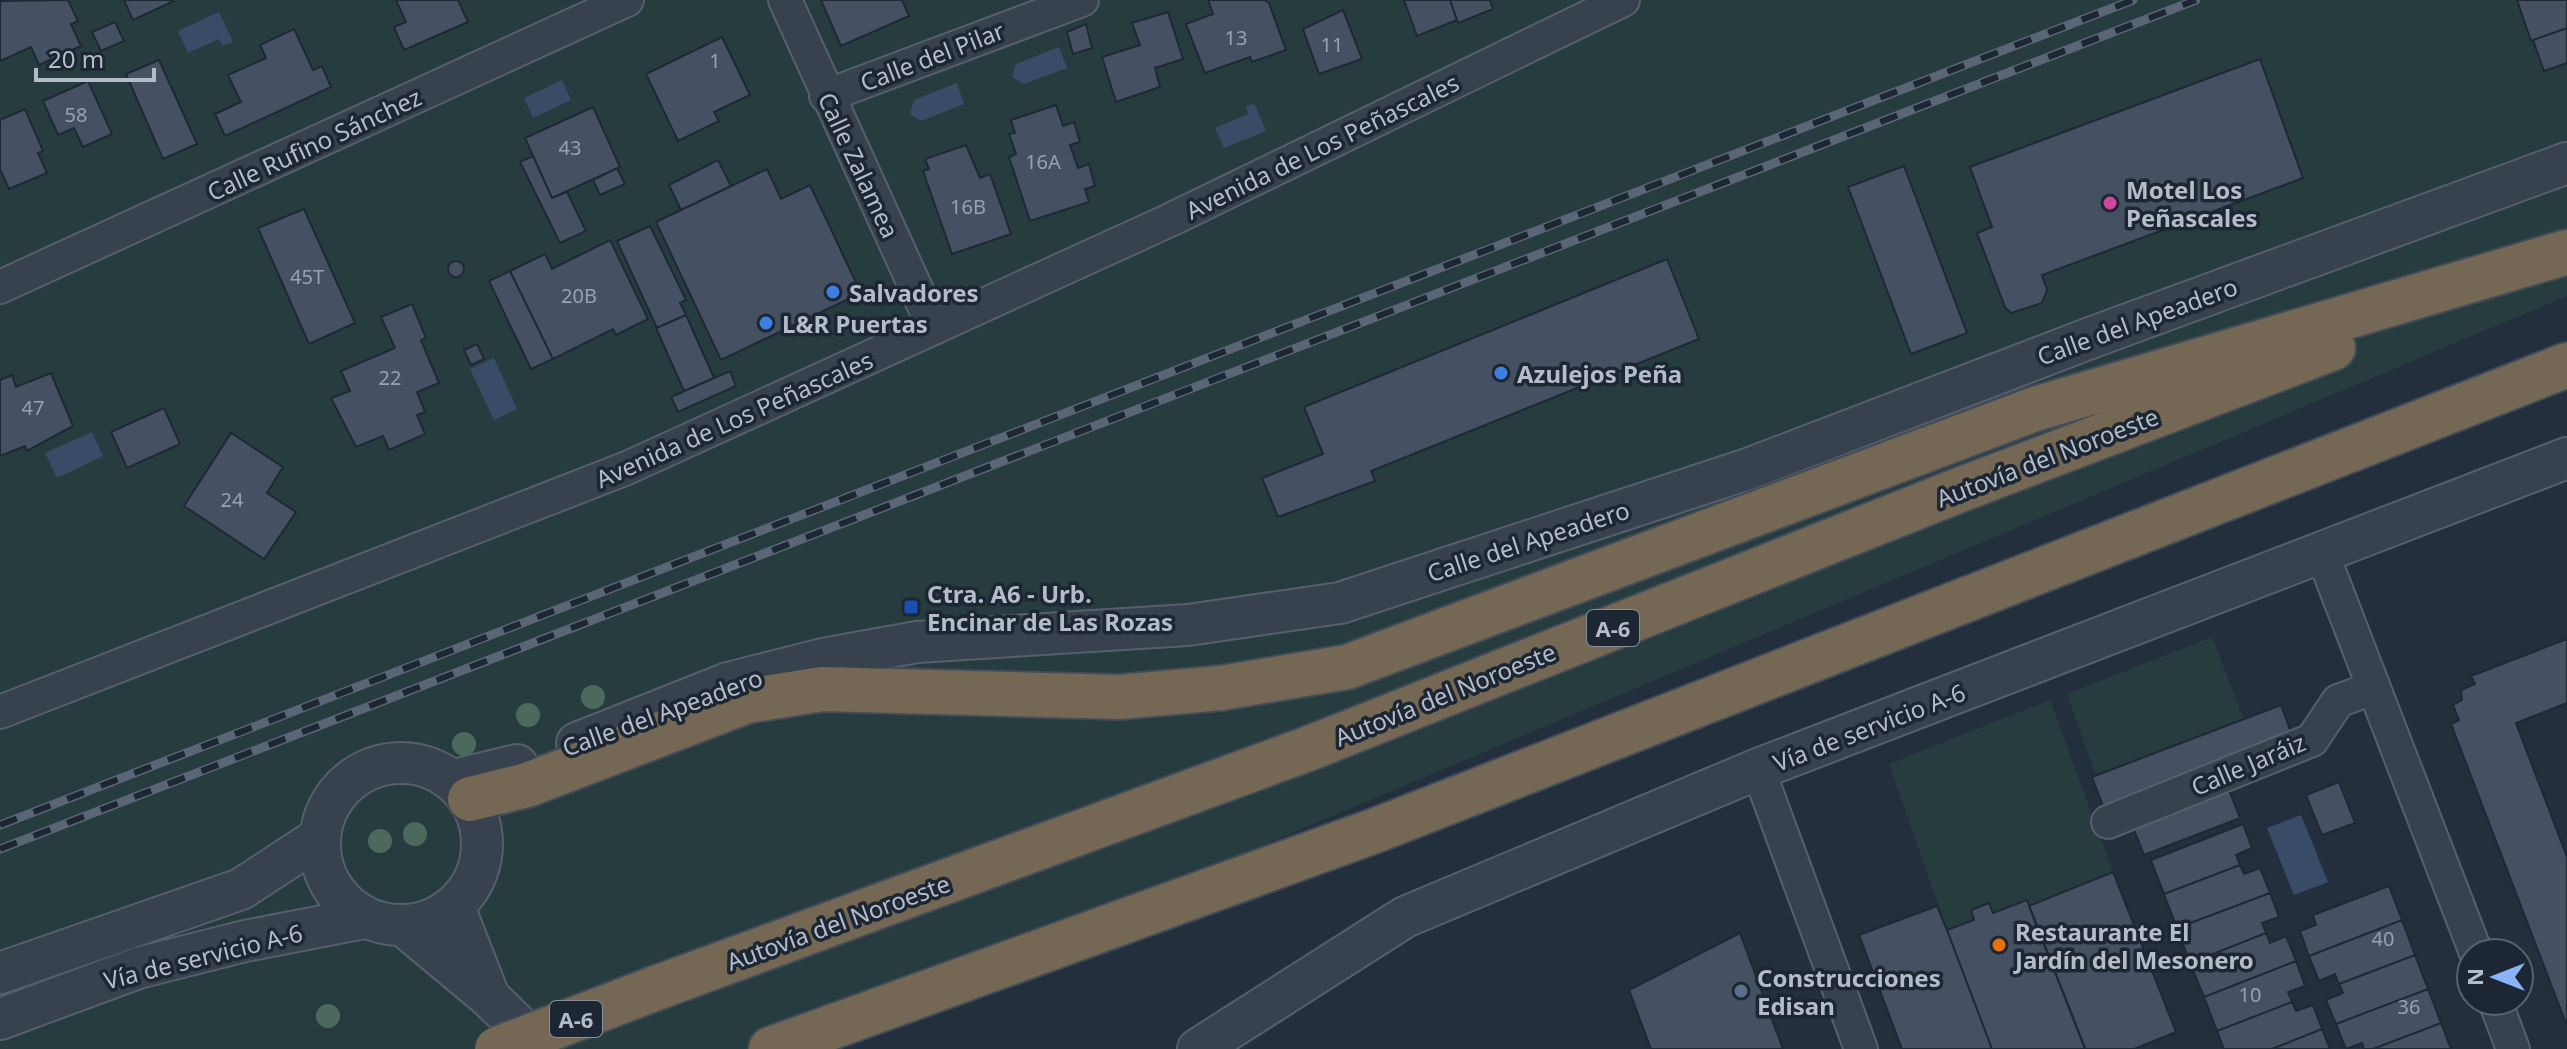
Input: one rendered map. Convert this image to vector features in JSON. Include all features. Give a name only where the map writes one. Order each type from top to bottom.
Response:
[{"type":"highway","points":[[462,789],[527,785],[747,701],[822,689],[1119,697],[1221,688],[1347,667],[2035,409],[2567,252]]},
{"type":"highway","name":"Autovía del Noroeste","points":[[497,1049],[1310,748],[1962,489],[2567,260]]},
{"type":"highway","points":[[771,1049],[1374,831],[2567,365]]},
{"type":"street","name":"Calle Rufino Sánchez","points":[[0,287],[627,0]]},
{"type":"street","name":"Calle Zalamea","points":[[785,0],[934,328]]},
{"type":"street","name":"Calle del Pilar","points":[[826,96],[1082,0]]},
{"type":"street","name":"Avenida de Los Peñascales","points":[[0,712],[627,468],[1170,220],[1623,0]]},
{"type":"street","name":"Calle del Apeadero","points":[[462,789],[728,683],[823,659],[917,642],[1188,625],[1340,603],[1748,469],[2093,337],[2567,163]]},
{"type":"street","name":"Vía de servicio A-6","points":[[1198,1049],[1405,917],[1758,769],[2567,458]]},
{"type":"street","points":[[2322,553],[2470,937]]},
{"type":"street","name":"Calle Jaráiz","points":[[2108,822],[2312,740],[2338,701],[2373,688]]},
{"type":"street","points":[[392,763],[414,763],[436,769],[462,789],[481,826],[482,856],[473,884],[454,907],[431,921],[405,927],[364,918],[344,905],[329,885],[321,863],[319,838],[324,817],[335,797],[351,781],[370,769],[392,763]]},
{"type":"street","points":[[1758,769],[1861,1049]]},
{"type":"street","name":"Vía de servicio A-6","points":[[0,973],[241,889],[319,838]]},
{"type":"street","points":[[454,907],[489,997]]},
{"type":"street","name":"Vía de servicio A-6","points":[[0,1019],[138,968],[245,941],[364,918]]},
{"type":"street","points":[[405,927],[489,997],[542,1049]]},
{"type":"street","points":[[2501,1017],[2513,1049]]},
{"type":"green space","points":[[0,0],[2567,0],[2567,296],[779,1049],[0,1049]]},
{"type":"green space","points":[[2212,637],[2244,719],[2096,776],[2067,694]]},
{"type":"green space","points":[[2050,700],[2113,872],[2029,906],[2027,900],[1993,913],[1988,903],[1971,910],[1974,920],[1947,930],[1889,764]]},
{"type":"water","points":[[219,12],[233,42],[223,46],[219,39],[188,53],[178,31]]},
{"type":"water","points":[[1059,47],[1067,68],[1024,84],[1012,77],[1016,64]]},
{"type":"water","points":[[562,80],[571,100],[533,118],[524,98]]},
{"type":"water","points":[[957,83],[964,104],[921,121],[910,114],[914,100]]},
{"type":"water","points":[[1254,103],[1266,131],[1224,148],[1215,128],[1248,114],[1246,107]]},
{"type":"water","points":[[494,358],[517,409],[494,420],[470,369]]},
{"type":"water","points":[[92,432],[103,456],[57,478],[45,453]]},
{"type":"water","points":[[2301,815],[2328,882],[2294,895],[2267,828]]},
{"type":"building","points":[[68,0],[78,21],[71,24],[81,46],[39,65],[31,47],[0,61],[0,1]]},
{"type":"building","points":[[124,0],[173,0],[174,1],[133,20]]},
{"type":"building","points":[[396,0],[458,0],[468,22],[404,50],[394,27],[406,22]]},
{"type":"building","points":[[821,0],[902,0],[909,16],[841,46]]},
{"type":"building","points":[[1208,0],[1265,0],[1269,3],[1286,50],[1252,62],[1250,57],[1205,73],[1186,24],[1213,14]]},
{"type":"building","points":[[1404,0],[1450,0],[1457,20],[1417,36]]},
{"type":"building","points":[[1450,0],[1490,0],[1493,9],[1458,23]]},
{"type":"building","points":[[2517,0],[2567,0],[2567,28],[2531,41]]},
{"type":"building","points":[[1343,10],[1362,59],[1319,74],[1303,29]]},
{"type":"building","points":[[1168,12],[1183,59],[1155,68],[1160,87],[1116,102],[1102,57],[1140,45],[1132,23]]},
{"type":"building","points":[[115,22],[124,41],[101,51],[92,32]]},
{"type":"building","points":[[1086,24],[1092,48],[1073,54],[1067,32]]},
{"type":"building","points":[[2567,28],[2567,63],[2544,71],[2533,40]]},
{"type":"building","points":[[294,29],[313,70],[322,66],[331,87],[225,136],[215,114],[241,102],[228,75],[266,58],[260,45]]},
{"type":"building","points":[[722,37],[750,95],[714,112],[719,121],[678,141],[646,74]]},
{"type":"building","name":"Motel Los Peñascales","points":[[2260,59],[2303,178],[2042,275],[2047,290],[2042,303],[2011,313],[2005,307],[1977,233],[1992,227],[1970,167]]},
{"type":"building","points":[[159,60],[197,144],[163,159],[126,74]]},
{"type":"building","points":[[88,81],[112,134],[83,147],[74,128],[58,135],[43,101]]},
{"type":"building","points":[[1056,105],[1063,126],[1074,122],[1080,142],[1070,145],[1078,168],[1089,164],[1095,186],[1085,189],[1089,202],[1030,221],[1009,157],[1016,154],[1009,134],[1015,133],[1011,120]]},
{"type":"building","points":[[593,107],[620,167],[552,198],[525,138]]},
{"type":"building","points":[[25,109],[43,151],[38,153],[47,173],[9,189],[0,169],[0,120]]},
{"type":"building","points":[[966,145],[980,178],[990,174],[1011,234],[952,254],[923,171],[929,169],[925,159]]},
{"type":"building","points":[[533,156],[552,198],[567,192],[586,231],[560,243],[520,162]]},
{"type":"building","points":[[718,160],[731,186],[681,210],[669,185]]},
{"type":"building","points":[[1904,166],[1967,333],[1911,354],[1848,187]]},
{"type":"building","points":[[617,168],[625,184],[600,195],[593,180]]},
{"type":"building","points":[[767,169],[781,199],[810,185],[861,293],[721,360],[656,222]]},
{"type":"building","points":[[304,209],[355,323],[309,344],[258,228]]},
{"type":"building","points":[[650,226],[686,300],[680,303],[686,315],[657,328],[617,241]]},
{"type":"building","points":[[610,240],[648,319],[616,335],[613,329],[553,359],[510,271],[545,254],[552,269]]},
{"type":"building","name":"Azulejos Peña","points":[[1667,259],[1699,339],[1371,471],[1375,481],[1278,517],[1262,478],[1323,454],[1304,407]]},
{"type":"building","points":[[453,261],[459,261],[464,269],[462,275],[453,277],[448,272],[448,266]]},
{"type":"building","points":[[510,271],[553,359],[531,369],[489,281]]},
{"type":"building","points":[[412,304],[426,338],[421,340],[439,383],[417,392],[425,412],[417,415],[425,434],[389,450],[383,436],[356,447],[331,398],[350,391],[341,371],[395,348],[381,317]]},
{"type":"building","points":[[686,315],[714,378],[684,391],[656,328]]},
{"type":"building","points":[[477,344],[484,359],[471,365],[464,350]]},
{"type":"building","points":[[730,371],[736,386],[678,412],[671,397]]},
{"type":"building","points":[[51,373],[73,426],[27,451],[25,446],[0,456],[0,380],[12,375],[16,387]]},
{"type":"building","points":[[164,408],[180,444],[127,468],[111,432]]},
{"type":"building","points":[[231,433],[283,467],[267,493],[296,512],[264,559],[184,506]]},
{"type":"building","points":[[2567,639],[2567,703],[2516,723],[2567,857],[2567,1026],[2451,724],[2459,720],[2453,705],[2462,700],[2461,690],[2475,684],[2471,676]]},
{"type":"building","points":[[2281,705],[2292,735],[2104,808],[2092,777]]},
{"type":"building","points":[[2339,782],[2355,823],[2322,835],[2306,795]]},
{"type":"building","points":[[2229,790],[2240,818],[2144,855],[2133,827]]},
{"type":"building","points":[[2243,824],[2252,848],[2236,855],[2240,865],[2164,894],[2151,860]]},
{"type":"building","points":[[2240,865],[2244,874],[2260,868],[2270,893],[2177,928],[2164,894]]},
{"type":"building","points":[[2113,872],[2176,1032],[2134,1049],[2085,1049],[2029,906]]},
{"type":"building","points":[[2389,886],[2402,920],[2309,956],[2300,931],[2316,925],[2313,915]]},
{"type":"building","points":[[2270,893],[2279,917],[2262,923],[2266,933],[2190,963],[2177,928]]},
{"type":"building","points":[[2027,900],[2085,1048],[1992,1049],[1947,930],[1974,920],[1971,910],[1989,903],[1993,913]]},
{"type":"building","points":[[1937,906],[1992,1049],[1902,1049],[1859,935]]},
{"type":"building","points":[[2402,920],[2415,955],[2339,984],[2335,974],[2319,981],[2309,956]]},
{"type":"building","points":[[1740,933],[1783,1049],[1651,1049],[1629,990]]},
{"type":"building","points":[[2266,933],[2270,943],[2286,936],[2296,961],[2204,997],[2190,963]]},
{"type":"building","points":[[2415,955],[2428,989],[2336,1024],[2326,1000],[2343,993],[2339,984]]},
{"type":"building","points":[[2296,961],[2305,986],[2288,992],[2292,1002],[2217,1031],[2204,997]]},
{"type":"building","points":[[2428,989],[2441,1023],[2373,1049],[2364,1049],[2362,1043],[2346,1049],[2336,1024]]},
{"type":"building","points":[[2292,1002],[2296,1011],[2313,1005],[2322,1029],[2272,1049],[2224,1049],[2217,1031]]},
{"type":"building","points":[[2441,1023],[2451,1049],[2373,1049]]},
{"type":"building","points":[[2322,1029],[2330,1049],[2272,1049]]},
{"type":"railway","points":[[0,825],[2133,0]]},
{"type":"railway","points":[[0,849],[2196,0]]},
{"type":"place","name":"Motel Los Peñascales","points":[[2110,203]]},
{"type":"place","name":"Salvadores","points":[[833,292]]},
{"type":"place","name":"L&R Puertas","points":[[766,323]]},
{"type":"place","name":"Azulejos Peña","points":[[1501,373]]},
{"type":"place","name":"Ctra. A6 - Urb. Encinar de Las Rozas","points":[[911,607]]},
{"type":"place","name":"Restaurante El Jardín del Mesonero","points":[[1999,945]]},
{"type":"place","name":"Construcciones Edisan","points":[[1741,991]]}]
